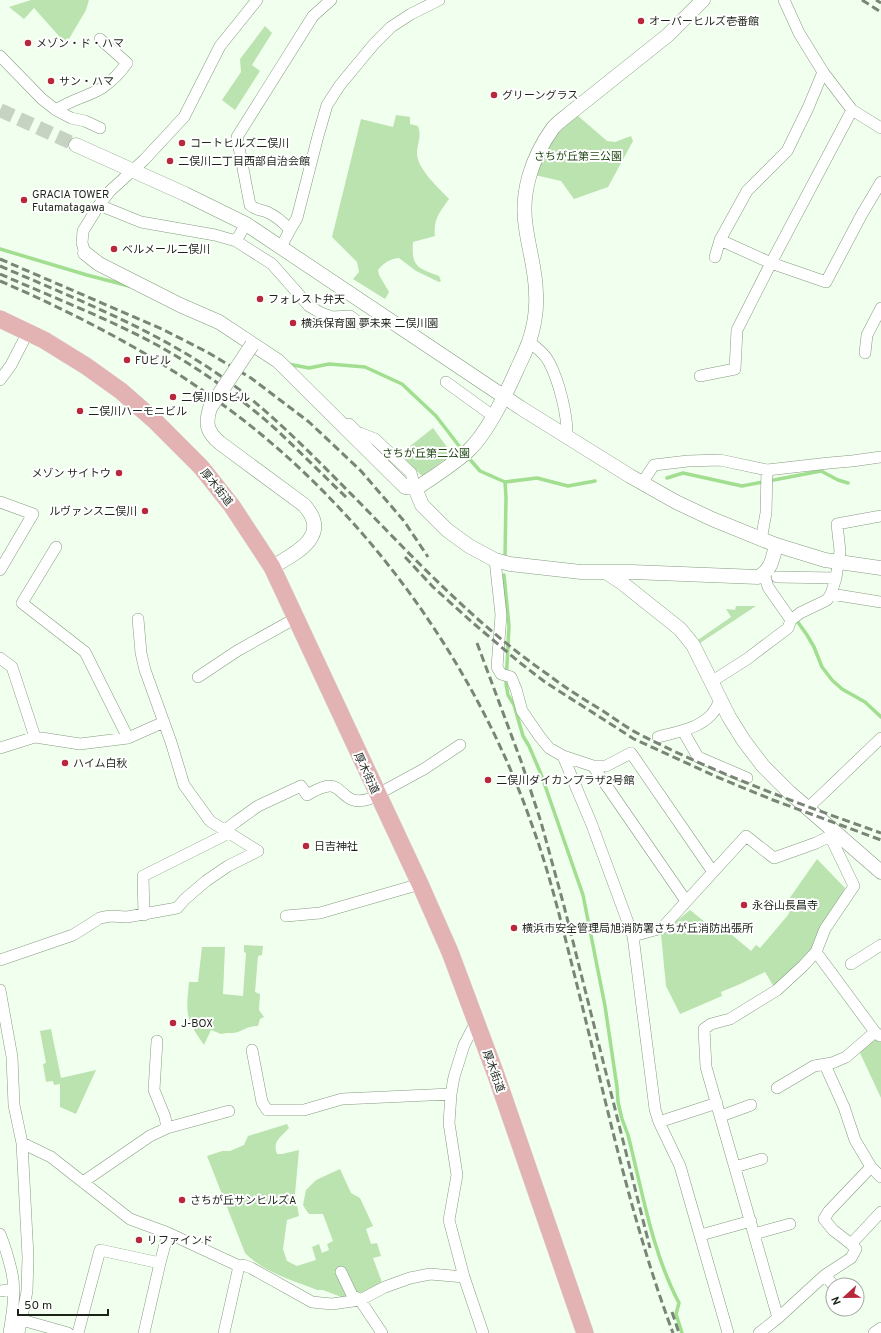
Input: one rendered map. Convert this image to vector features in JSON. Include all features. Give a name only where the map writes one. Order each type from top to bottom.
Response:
[{"type":"main road","name":"厚木街道","points":[[0,319],[44,340],[86,366],[120,391],[154,420],[200,467],[232,506],[272,568],[420,884],[450,952],[496,1075],[585,1333]]},
{"type":"street","points":[[257,0],[220,46],[184,117],[133,171],[110,191],[98,205],[83,231],[82,243],[85,252],[99,264],[180,305],[219,322],[278,361],[405,487],[415,488],[420,486],[469,450],[482,435],[503,397],[529,342],[536,308],[536,294],[535,274],[525,227],[524,212],[526,186],[536,156],[554,128],[569,114],[668,35],[703,0]]},
{"type":"street","points":[[290,230],[284,223],[267,212],[255,210],[250,205],[237,137],[313,16],[331,0]]},
{"type":"street","points":[[281,247],[297,218],[327,105],[340,85],[391,26],[439,0]]},
{"type":"street","points":[[784,0],[799,33],[823,72],[852,110],[881,128]]},
{"type":"street","points":[[56,110],[65,104],[101,88],[119,74],[127,63],[100,39]]},
{"type":"street","points":[[0,56],[56,110],[70,118],[85,121],[100,128]]},
{"type":"street","points":[[715,258],[720,240],[747,191],[787,151],[808,108],[823,72]]},
{"type":"street","points":[[700,376],[735,369],[737,330],[852,110]]},
{"type":"street","points":[[76,146],[185,194],[246,224],[503,397],[567,438],[642,483],[683,505],[761,540],[776,545],[825,560],[881,568]]},
{"type":"street","points":[[720,240],[771,263],[826,282],[862,214],[881,182]]},
{"type":"street","points":[[98,205],[141,222],[215,235],[236,241],[272,264],[309,306],[332,317],[350,316],[361,324]]},
{"type":"street","points":[[236,241],[246,224]]},
{"type":"street","points":[[865,353],[867,336],[881,308]]},
{"type":"street","points":[[0,380],[11,365],[28,332]]},
{"type":"street","points":[[529,342],[549,360],[556,377],[568,424],[567,438]]},
{"type":"street","points":[[252,345],[210,408],[207,417],[208,428],[213,437],[304,505],[310,512],[314,521],[315,529],[305,547],[272,568]]},
{"type":"street","points":[[301,377],[357,432],[375,439],[411,473],[422,505],[448,530],[469,546],[501,562],[581,572],[836,578]]},
{"type":"street","points":[[446,382],[493,416]]},
{"type":"street","points":[[642,483],[654,466],[688,461],[720,460],[767,477],[829,462],[852,461],[881,457]]},
{"type":"street","points":[[761,540],[766,513],[767,477]]},
{"type":"street","points":[[0,502],[33,514],[4,554],[0,570]]},
{"type":"street","points":[[711,682],[747,659],[788,628],[791,620],[800,612],[827,600],[831,594],[836,578],[840,551],[837,524],[881,516]]},
{"type":"street","points":[[776,545],[768,587],[791,620]]},
{"type":"street","points":[[56,547],[22,603],[85,652],[128,738]]},
{"type":"street","points":[[501,562],[501,615],[497,667],[516,689],[522,711],[549,748],[563,756],[593,766],[606,766],[631,753],[713,872]]},
{"type":"street","points":[[607,573],[626,586],[680,630],[693,646],[720,702],[744,741],[763,766],[808,808],[832,834],[881,872]]},
{"type":"street","points":[[831,594],[881,602]]},
{"type":"street","points":[[198,677],[237,651],[296,618]]},
{"type":"street","points":[[0,960],[73,935],[100,918],[110,916],[127,917],[144,915],[177,908],[206,881],[228,866],[258,851],[210,821],[184,785],[164,722],[145,670],[139,637],[138,619]]},
{"type":"street","points":[[0,658],[12,667],[35,737]]},
{"type":"street","points":[[658,737],[683,731],[704,722],[713,714],[720,702]]},
{"type":"street","points":[[0,748],[35,737],[80,744],[128,738],[164,722]]},
{"type":"street","points":[[683,731],[698,757],[747,778]]},
{"type":"street","points":[[808,808],[881,738]]},
{"type":"street","points":[[144,915],[143,876],[227,832],[237,820],[258,806],[301,786],[307,795],[320,788],[331,786],[336,788],[345,796],[354,800],[361,802],[369,800],[424,769],[460,745]]},
{"type":"street","points":[[563,756],[592,825],[632,936],[658,1122],[680,1166],[728,1333]]},
{"type":"street","points":[[593,766],[686,901]]},
{"type":"street","points":[[632,936],[662,928],[746,836],[774,858],[816,843],[832,834]]},
{"type":"street","points":[[778,1318],[706,1067],[704,1029],[711,1024],[730,1020],[777,990],[816,952],[825,929],[854,886],[832,834]]},
{"type":"street","points":[[286,916],[320,912],[420,884]]},
{"type":"street","points":[[851,964],[881,945]]},
{"type":"street","points":[[777,1088],[814,1066],[846,1057],[878,1034],[816,952]]},
{"type":"street","points":[[0,990],[12,1057],[14,1105],[22,1143],[28,1257],[27,1291],[19,1333]]},
{"type":"street","points":[[476,1022],[464,1045],[454,1076],[451,1094],[449,1123],[457,1175],[449,1220],[464,1277],[483,1333]]},
{"type":"street","points":[[157,1041],[154,1090],[165,1117],[167,1128]]},
{"type":"street","points":[[252,1050],[262,1102],[267,1110],[304,1110],[342,1099],[451,1094]]},
{"type":"street","points":[[825,1064],[844,1107],[855,1140],[871,1167],[881,1177]]},
{"type":"street","points":[[658,1122],[717,1103]]},
{"type":"street","points":[[721,1116],[751,1105]]},
{"type":"street","points":[[84,1182],[150,1136],[167,1128],[229,1111]]},
{"type":"street","points":[[22,1143],[49,1156],[130,1219],[168,1234],[239,1266],[243,1265],[251,1268],[312,1302],[332,1304],[360,1300],[385,1287],[410,1278],[430,1274],[464,1277]]},
{"type":"street","points":[[735,1167],[762,1159]]},
{"type":"street","points":[[759,1333],[778,1318],[825,1275],[851,1258],[856,1249],[833,1230],[824,1219],[871,1167]]},
{"type":"street","points":[[851,1244],[881,1212]]},
{"type":"street","points":[[701,1235],[751,1221]]},
{"type":"street","points":[[754,1234],[790,1224]]},
{"type":"street","points":[[0,1234],[13,1274],[14,1289],[9,1333]]},
{"type":"street","points":[[144,1333],[168,1234]]},
{"type":"street","points":[[78,1333],[100,1250],[160,1263]]},
{"type":"street","points":[[224,1333],[239,1266]]},
{"type":"street","points":[[341,1272],[352,1295],[360,1300],[382,1333]]},
{"type":"street","points":[[0,1291],[14,1289]]},
{"type":"street","points":[[22,1320],[68,1333]]},
{"type":"street","points":[[874,1333],[881,1328]]},
{"type":"green space","points":[[31,0],[89,0],[86,10],[66,44],[34,8],[24,19],[9,7]]},
{"type":"green space","points":[[265,26],[272,33],[252,65],[260,71],[235,110],[222,100],[241,72],[240,59]]},
{"type":"green space","points":[[396,115],[410,117],[410,124],[418,126],[420,133],[417,150],[418,160],[425,172],[449,199],[436,220],[435,236],[413,242],[413,257],[417,265],[426,271],[439,276],[441,281],[439,282],[416,271],[399,258],[392,259],[378,270],[379,275],[389,292],[385,299],[353,279],[359,272],[357,262],[332,237],[361,119],[393,127]]},
{"type":"green space","name":"さちが丘第三公園","points":[[577,115],[607,141],[615,142],[631,136],[633,141],[608,187],[574,199],[561,181],[535,175],[549,146],[561,130]]},
{"type":"green space","name":"さちが丘第二公園","points":[[433,428],[452,454],[422,476],[400,454]]},
{"type":"green space","points":[[736,606],[756,606],[697,645],[695,642],[731,617],[726,609],[735,610]]},
{"type":"green space","points":[[817,859],[845,888],[820,932],[812,953],[774,987],[765,972],[721,992],[722,996],[680,1014],[666,986],[661,934],[690,910],[716,931],[718,928],[724,932],[726,930],[751,951],[756,945],[760,948],[788,915],[794,903],[789,899]]},
{"type":"green space","points":[[244,945],[263,946],[262,955],[258,956],[255,992],[260,994],[259,1010],[264,1017],[260,1019],[258,1026],[250,1027],[236,1033],[221,1034],[211,1030],[204,1045],[190,1022],[187,1009],[189,982],[198,982],[202,947],[225,947],[223,994],[243,996],[246,953],[244,952]]},
{"type":"green space","points":[[51,1029],[61,1078],[96,1070],[76,1114],[60,1107],[60,1084],[54,1085],[53,1081],[46,1082],[43,1064],[46,1063],[40,1031]]},
{"type":"green space","points":[[875,1039],[881,1041],[881,1098],[860,1053],[869,1041]]},
{"type":"green space","points":[[287,1124],[289,1128],[276,1142],[276,1150],[277,1154],[282,1154],[299,1150],[295,1194],[299,1216],[287,1220],[283,1249],[287,1261],[297,1266],[316,1260],[312,1247],[319,1244],[322,1253],[329,1250],[327,1244],[333,1241],[323,1214],[309,1214],[303,1205],[306,1190],[316,1180],[340,1169],[351,1193],[360,1198],[373,1226],[366,1229],[371,1244],[377,1243],[381,1256],[373,1258],[383,1285],[349,1300],[323,1290],[317,1290],[270,1271],[261,1266],[245,1253],[207,1156],[222,1151],[230,1151],[244,1145],[248,1136]]},
{"type":"waterway","points":[[0,249],[129,286]]},
{"type":"waterway","points":[[288,364],[309,368],[329,364],[365,367],[402,384],[436,416],[463,451]]},
{"type":"waterway","points":[[467,456],[480,471],[505,482],[537,478],[568,486],[595,481]]},
{"type":"waterway","points":[[667,478],[683,473],[742,486],[821,471],[838,480],[848,483]]},
{"type":"waterway","points":[[505,482],[505,558]]},
{"type":"waterway","points":[[504,575],[509,626],[506,684],[508,695],[514,705],[523,736],[541,774],[583,895],[605,1006],[618,1102],[628,1135],[655,1242],[679,1303],[676,1314],[682,1333]]},
{"type":"waterway","points":[[797,621],[814,647],[822,667],[832,680],[842,689],[865,702],[881,717]]},
{"type":"tunnel","points":[[0,110],[76,145]]},
{"type":"railway","points":[[862,0],[881,12]]},
{"type":"railway","points":[[876,0],[881,3]]},
{"type":"railway","points":[[0,259],[162,329],[207,352],[251,378],[309,422],[361,471],[404,521],[428,557]]},
{"type":"railway","points":[[0,266],[96,307],[127,322],[158,338],[217,373],[245,394],[290,434],[428,573],[475,617],[524,657],[569,690],[639,734],[668,749],[728,775],[881,833]]},
{"type":"railway","points":[[0,274],[119,326],[157,345],[189,364],[221,385],[266,420],[349,500]]},
{"type":"railway","points":[[0,281],[90,323],[176,372],[230,410],[280,450],[327,495],[371,543],[411,595],[448,650],[480,706],[509,765],[532,825],[550,881],[631,1201],[644,1246],[673,1333]]},
{"type":"railway","points":[[405,557],[433,587],[519,662],[545,682],[634,739],[717,777],[773,800],[881,840]]},
{"type":"railway","points":[[477,643],[521,761],[541,822],[564,906],[650,1248]]},
{"type":"railway","points":[[672,1312],[679,1333]]},
{"type":"place","name":"オーバーヒルズ壱番館","points":[[641,21]]},
{"type":"place","name":"メゾン・ド・ハマ","points":[[28,43]]},
{"type":"place","name":"サン・ハマ","points":[[51,81]]},
{"type":"place","name":"グリーングラス","points":[[494,95]]},
{"type":"place","name":"コートヒルズ二俣川","points":[[182,143]]},
{"type":"place","name":"二俣川二丁目西部自治会館","points":[[170,161]]},
{"type":"place","name":"GRACIA TOWER Futamatagawa","points":[[24,200]]},
{"type":"place","name":"ベルメール二俣川","points":[[114,249]]},
{"type":"place","name":"フォレスト弁天","points":[[260,299]]},
{"type":"place","name":"横浜保育園 夢未来 二俣川園","points":[[293,323]]},
{"type":"place","name":"FUビル","points":[[127,360]]},
{"type":"place","name":"二俣川DSビル","points":[[173,397]]},
{"type":"place","name":"二俣川ハーモニビル","points":[[80,411]]},
{"type":"place","name":"メゾン サイトウ","points":[[119,473]]},
{"type":"place","name":"ルヴァンス二俣川","points":[[145,511]]},
{"type":"place","name":"ハイム白秋","points":[[65,763]]},
{"type":"place","name":"二俣川ダイカンプラザ2号館","points":[[488,780]]},
{"type":"place","name":"日吉神社","points":[[306,846]]},
{"type":"place","name":"永谷山長昌寺","points":[[744,905]]},
{"type":"place","name":"横浜市安全管理局旭消防署さちが丘消防出張所","points":[[514,928]]},
{"type":"place","name":"J-BOX","points":[[173,1023]]},
{"type":"place","name":"さちが丘サンヒルズA","points":[[182,1200]]},
{"type":"place","name":"リファインド","points":[[139,1240]]}]
